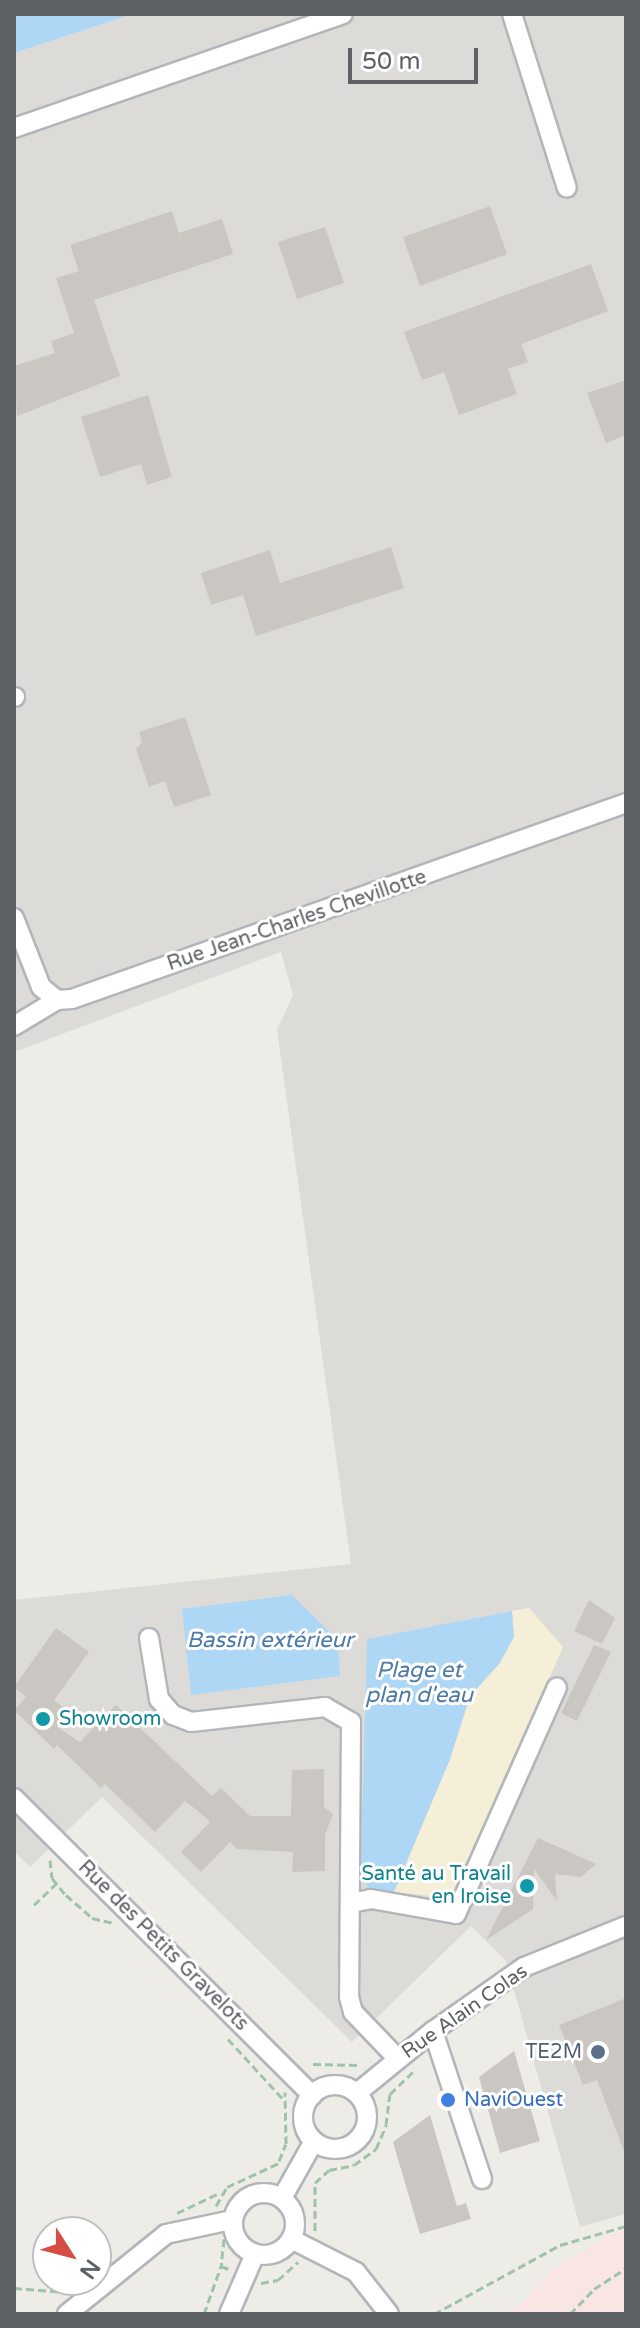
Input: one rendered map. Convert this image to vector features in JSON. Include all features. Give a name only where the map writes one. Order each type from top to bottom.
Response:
[{"type":"street","points":[[14,128],[343,14]]},
{"type":"street","points":[[512,14],[567,188]]},
{"type":"street","name":"Rue Jean-Charles Chevillotte","points":[[18,1025],[57,1000],[626,803]]},
{"type":"street","points":[[14,918],[30,968],[41,987],[57,1000]]},
{"type":"street","points":[[149,1638],[159,1699],[173,1715],[191,1722],[325,1707],[351,1722],[353,2012],[398,2059]]},
{"type":"street","points":[[351,1903],[371,1899],[456,1914],[557,1687]]},
{"type":"street","name":"Rue des Petits Gravelots","points":[[14,1798],[312,2095]]},
{"type":"street","name":"Rue Alain Colas","points":[[357,2093],[433,2031],[524,1967],[626,1926]]},
{"type":"street","points":[[433,2031],[482,2179]]},
{"type":"street","points":[[329,2085],[357,2093],[367,2113],[355,2142],[334,2149],[314,2141],[303,2113],[312,2095],[329,2085]]},
{"type":"street","points":[[282,2198],[287,2166],[314,2141]]},
{"type":"street","points":[[67,2314],[166,2234],[224,2220],[245,2198],[270,2193],[282,2198],[294,2216],[299,2242]]},
{"type":"street","points":[[224,2220],[237,2241],[255,2254],[276,2253],[299,2242]]},
{"type":"street","points":[[299,2242],[356,2272],[389,2314]]},
{"type":"street","points":[[229,2314],[243,2275],[255,2254]]},
{"type":"path","points":[[63,1845],[49,1860],[57,1883],[81,1910],[113,1923],[124,1934]]},
{"type":"path","points":[[34,1905],[57,1883]]},
{"type":"path","points":[[223,2033],[282,2098]]},
{"type":"path","points":[[285,2092],[282,2098],[287,2166]]},
{"type":"path","points":[[204,2314],[226,2249],[220,2193],[287,2166]]},
{"type":"path","points":[[221,2266],[260,2283],[278,2280],[290,2273],[299,2242],[318,2224],[315,2183],[287,2166]]},
{"type":"path","points":[[434,2314],[560,2245],[626,2226]]},
{"type":"path","points":[[570,2314],[594,2289],[626,2268]]},
{"type":"shaded area","points":[[133,14],[626,14],[626,2214],[580,2227],[506,1961],[471,1926],[352,2042],[102,1797],[30,1867],[14,1851],[14,1600],[351,1564],[277,1030],[293,995],[281,952],[14,1052],[14,53]]},
{"type":"shaded area","points":[[626,2231],[626,2314],[502,2314],[522,2304],[548,2273],[611,2233]]},
{"type":"sand","points":[[529,1608],[563,1647],[452,1898],[394,1892],[450,1759],[470,1696],[499,1664],[514,1637],[512,1611]]},
{"type":"water","points":[[14,14],[133,14],[14,53]]},
{"type":"water","name":"Bassin extérieur","points":[[292,1595],[338,1640],[340,1676],[191,1695],[182,1609]]},
{"type":"water","name":"Plage et plan d'eau","points":[[512,1611],[514,1637],[499,1664],[470,1696],[450,1759],[394,1892],[368,1889],[361,1870],[367,1639]]},
{"type":"building","points":[[490,206],[507,254],[420,286],[403,237]]},
{"type":"building","points":[[172,211],[179,233],[222,219],[233,254],[94,300],[120,376],[17,416],[14,366],[55,353],[51,341],[74,333],[56,278],[79,271],[70,245]]},
{"type":"building","points":[[325,227],[344,283],[297,299],[278,242]]},
{"type":"building","points":[[591,264],[608,311],[521,344],[528,362],[508,369],[517,394],[459,415],[444,372],[422,380],[404,332]]},
{"type":"building","points":[[626,380],[626,435],[606,443],[587,393]]},
{"type":"building","points":[[148,395],[172,477],[147,485],[141,464],[100,477],[81,417]]},
{"type":"building","points":[[391,547],[404,588],[256,636],[243,595],[211,605],[201,573],[270,550],[280,583]]},
{"type":"building","points":[[185,717],[211,795],[174,807],[165,781],[149,787],[136,749],[142,742],[139,732]]},
{"type":"building","points":[[589,1600],[615,1618],[602,1644],[574,1631]]},
{"type":"building","points":[[56,1628],[89,1652],[54,1700],[69,1712],[57,1727],[80,1742],[116,1705],[212,1796],[221,1788],[250,1816],[291,1816],[292,1770],[324,1769],[324,1807],[333,1814],[325,1835],[325,1871],[292,1872],[293,1852],[237,1849],[230,1842],[201,1872],[181,1852],[210,1822],[198,1811],[185,1801],[155,1832],[105,1784],[101,1788],[57,1745],[54,1749],[14,1710],[26,1697],[14,1687]]},
{"type":"building","points":[[594,1645],[611,1652],[577,1721],[561,1713]]},
{"type":"building","name":"Santé au Travail en Iroise","points":[[538,1838],[596,1864],[581,1877],[555,1874],[557,1901],[534,1869],[533,1909],[486,1940]]},
{"type":"building","name":"TE2M","points":[[626,1998],[625,2154],[597,2080],[583,2085],[559,2025]]},
{"type":"building","points":[[514,2051],[540,2141],[500,2153],[479,2077]]},
{"type":"building","points":[[430,2115],[457,2206],[466,2203],[471,2219],[420,2234],[393,2142]]},
{"type":"place","name":"Showroom","points":[[43,1719]]},
{"type":"place","name":"Santé au Travail en Iroise","points":[[527,1886]]},
{"type":"place","name":"TE2M","points":[[598,2052]]},
{"type":"place","name":"NaviOuest","points":[[448,2100]]}]
